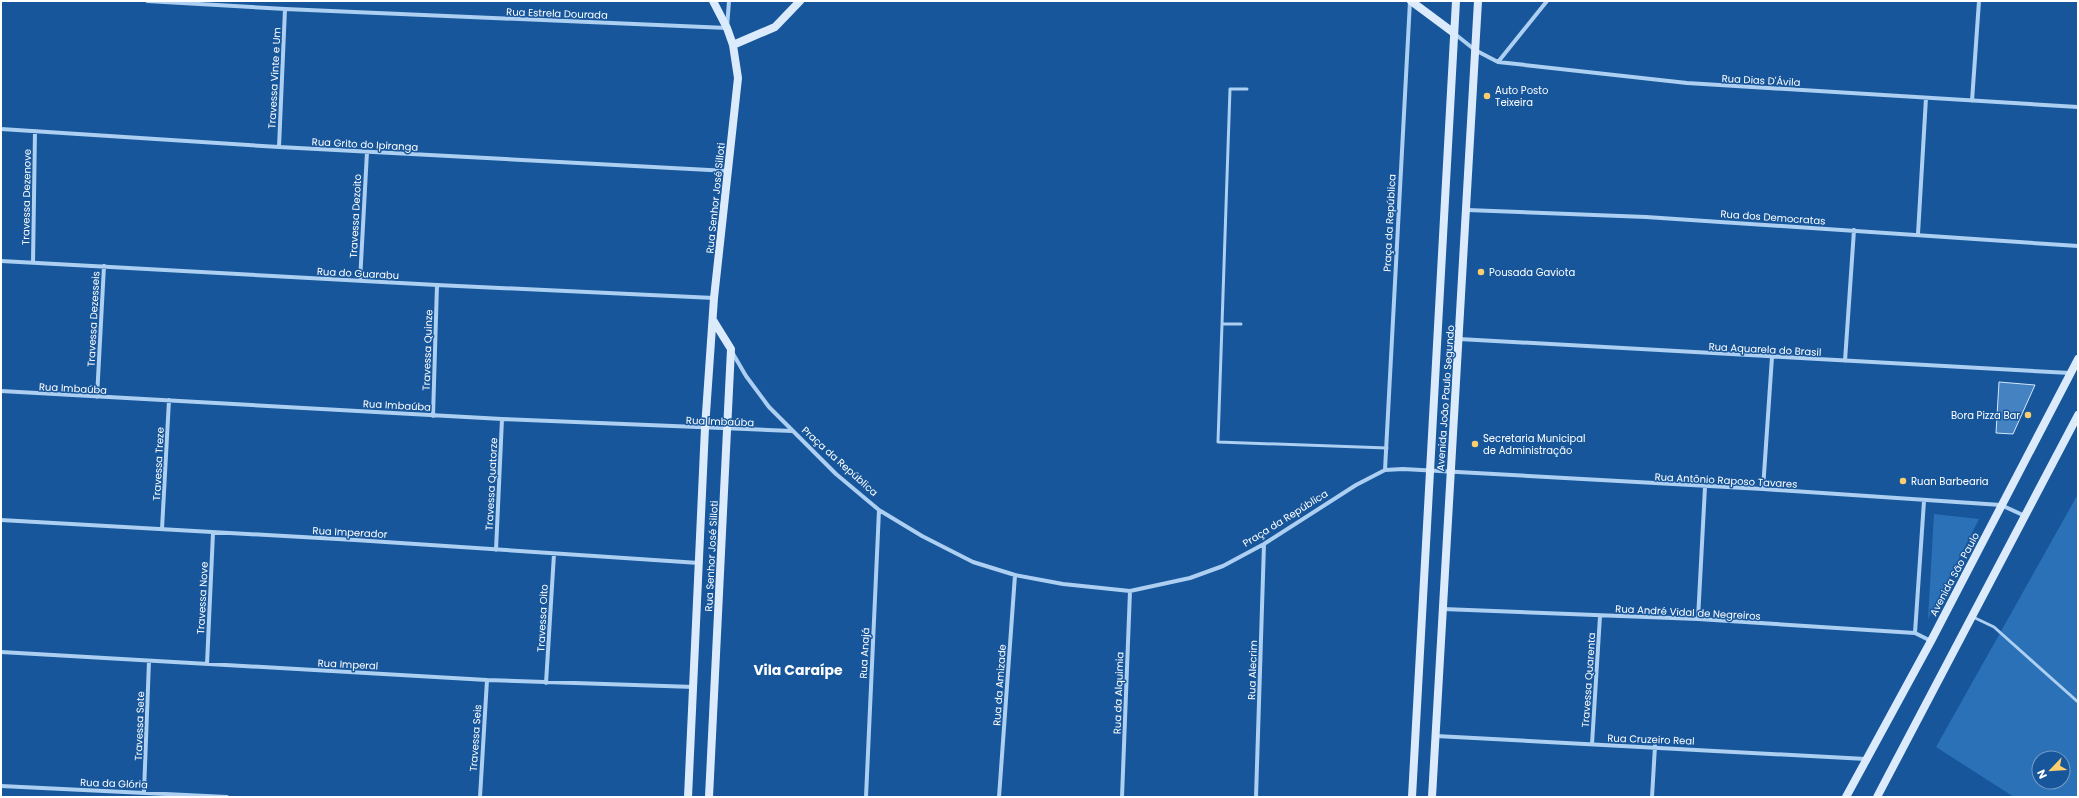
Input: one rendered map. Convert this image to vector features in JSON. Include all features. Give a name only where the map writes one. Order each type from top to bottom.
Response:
[{"type":"street","name":"Rua Estrela Dourada","points":[[147,1],[285,9],[728,28]]},
{"type":"street","points":[[236,1],[236,6]]},
{"type":"street","name":"Rua Senhor José Silloti","points":[[688,797],[705,428],[714,298],[738,78],[733,46],[728,28],[713,1]]},
{"type":"street","points":[[728,28],[729,1]]},
{"type":"street","points":[[733,46],[775,27],[800,1]]},
{"type":"street","name":"Praça da República","points":[[1411,1],[1454,33]]},
{"type":"street","name":"Praça da República","points":[[1385,470],[1411,1]]},
{"type":"street","name":"Avenida João Paulo Segundo","points":[[1412,797],[1456,1]]},
{"type":"street","name":"Avenida João Paulo Segundo","points":[[1432,797],[1478,1]]},
{"type":"street","points":[[1498,62],[1547,1]]},
{"type":"street","points":[[1972,101],[1979,1]]},
{"type":"street","name":"Travessa Vinte e Um","points":[[279,147],[285,9]]},
{"type":"street","name":"Rua Dias D'Ávila","points":[[1454,33],[1475,50],[1498,62],[1687,83],[2078,107]]},
{"type":"street","points":[[1918,234],[1926,98]]},
{"type":"street","name":"Rua Grito do Ipiranga","points":[[1,129],[279,147],[728,171]]},
{"type":"street","name":"Travessa Dezenove","points":[[33,263],[35,131]]},
{"type":"street","name":"Travessa Dezoito","points":[[360,281],[367,152]]},
{"type":"street","name":"Rua dos Democratas","points":[[1467,210],[1646,217],[1918,234],[2078,246]]},
{"type":"street","points":[[1845,361],[1854,230]]},
{"type":"street","name":"Rua do Guarabu","points":[[1,261],[437,285],[714,298]]},
{"type":"street","name":"Travessa Dezesseis","points":[[97,397],[104,266]]},
{"type":"street","name":"Travessa Quinze","points":[[433,416],[437,285]]},
{"type":"street","points":[[713,320],[731,349]]},
{"type":"street","name":"Rua Aquarela do Brasil","points":[[1459,339],[2070,373]]},
{"type":"street","name":"Rua Senhor José Silloti","points":[[709,797],[731,349]]},
{"type":"street","name":"Praça da República","points":[[731,349],[746,376],[769,407],[836,474],[880,510],[922,536],[972,562],[1015,575],[1063,584],[1130,591],[1190,578],[1223,566],[1264,544],[1356,485],[1385,470],[1403,469],[1430,471]]},
{"type":"street","points":[[1763,489],[1772,357]]},
{"type":"street","name":"Avenida São Paulo","points":[[1846,797],[1931,641],[2078,359]]},
{"type":"street","name":"Rua Imbaúba","points":[[1,391],[433,416],[792,431]]},
{"type":"street","name":"Travessa Treze","points":[[162,529],[169,400]]},
{"type":"street","points":[[1877,797],[2078,415]]},
{"type":"street","name":"Travessa Quatorze","points":[[496,550],[502,419]]},
{"type":"street","name":"Rua Antônio Raposo Tavares","points":[[1430,471],[1763,489],[2001,505]]},
{"type":"street","points":[[1698,619],[1705,487]]},
{"type":"street","points":[[1915,633],[1924,501]]},
{"type":"street","points":[[2001,505],[2026,516]]},
{"type":"street","name":"Rua Anajá","points":[[866,797],[880,510]]},
{"type":"street","name":"Rua Imperador","points":[[1,520],[699,563]]},
{"type":"street","name":"Travessa Nove","points":[[207,664],[213,533]]},
{"type":"street","name":"Rua Alecrim","points":[[1256,797],[1264,544]]},
{"type":"street","name":"Travessa Oito","points":[[546,683],[554,554]]},
{"type":"street","name":"Rua da Amizade","points":[[999,797],[1015,575]]},
{"type":"street","name":"Rua da Alquimia","points":[[1122,797],[1130,591]]},
{"type":"street","name":"Rua André Vidal de Negreiros","points":[[1443,609],[1698,619],[1915,633],[1931,641]]},
{"type":"street","name":"Travessa Quarenta","points":[[1592,744],[1600,616]]},
{"type":"street","name":"Rua Imperal","points":[[1,652],[487,680],[694,688]]},
{"type":"street","name":"Travessa Sete","points":[[144,792],[150,661]]},
{"type":"street","name":"Travessa Seis","points":[[480,797],[487,680]]},
{"type":"street","name":"Rua Cruzeiro Real","points":[[1435,736],[1655,746],[1866,759]]},
{"type":"street","points":[[1652,797],[1655,746]]},
{"type":"street","name":"Rua da Glória","points":[[1,786],[227,797]]},
{"type":"street","points":[[88,790],[88,797]]},
{"type":"lane","points":[[1247,88],[1230,89],[1218,442],[1387,448]]},
{"type":"lane","points":[[1222,324],[1241,324]]},
{"type":"lane","points":[[1972,616],[1994,627],[2078,702]]},
{"type":"shaded area","points":[[2078,494],[2078,797],[2014,797],[1936,747]]},
{"type":"shaded area","points":[[1934,514],[1979,519],[1928,619]]},
{"type":"building","points":[[1999,382],[2035,385],[2013,434],[1996,433]]},
{"type":"place","name":"Auto Posto Teixeira","points":[[1487,96]]},
{"type":"place","name":"Pousada Gaviota","points":[[1481,272]]},
{"type":"place","name":"Bora Pizza Bar","points":[[2028,415]]},
{"type":"place","name":"Secretaria Municipal de Administração","points":[[1475,444]]},
{"type":"place","name":"Ruan Barbearia","points":[[1903,481]]},
{"type":"district","name":"Vila Caraípe","points":[[798,670]]}]
